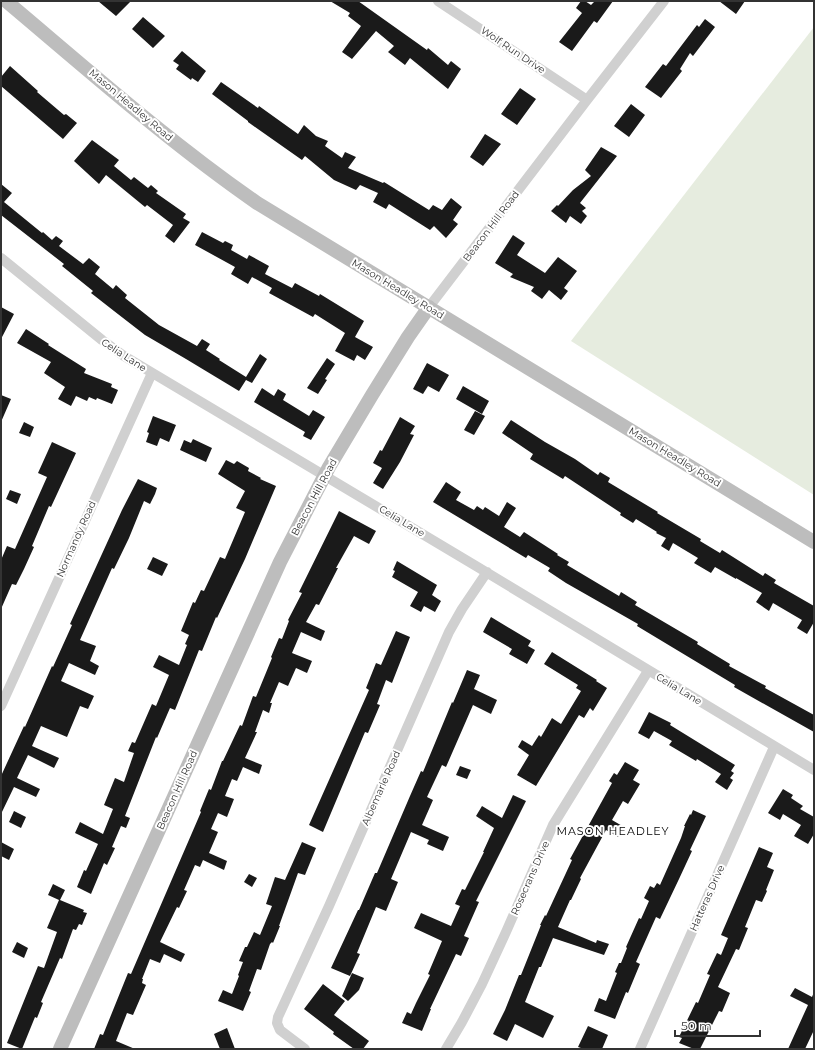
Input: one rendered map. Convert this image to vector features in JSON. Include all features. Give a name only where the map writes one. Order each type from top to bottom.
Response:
[{"type":"main road","name":"Mason Headley Road","points":[[6,1],[218,176],[257,203],[814,542]]},
{"type":"main road","name":"Beacon Hill Road","points":[[60,1049],[280,562],[325,474],[408,337],[430,307]]},
{"type":"street","name":"Wolf Run Drive","points":[[438,1],[587,100]]},
{"type":"street","name":"Beacon Hill Road","points":[[430,307],[664,1]]},
{"type":"street","name":"Celia Lane","points":[[1,258],[124,356],[325,474],[648,671],[814,770]]},
{"type":"street","name":"Normandy Road","points":[[1,706],[152,373]]},
{"type":"street","name":"Albemarle Road","points":[[305,1049],[278,1027],[278,1017],[281,1008],[329,906],[449,632],[462,609],[487,572]]},
{"type":"street","name":"Rosecrans Drive","points":[[446,1049],[457,1032],[482,984],[553,826],[648,671]]},
{"type":"street","name":"Hatteras Drive","points":[[640,1049],[774,747]]},
{"type":"shaded area","points":[[814,27],[814,495],[571,341]]},
{"type":"building","points":[[98,1],[131,1],[116,16]]},
{"type":"building","points":[[330,1],[358,1],[427,50],[428,48],[448,65],[451,61],[461,69],[448,89],[410,58],[405,65],[388,52],[394,46],[376,31],[352,59],[342,52],[361,26],[348,16],[350,13]]},
{"type":"building","points":[[581,1],[585,1],[591,5],[595,1],[613,1],[597,23],[594,21],[572,51],[559,42],[582,13],[576,8]]},
{"type":"building","points":[[719,1],[745,1],[736,14]]},
{"type":"building","points":[[143,17],[165,36],[153,48],[132,29]]},
{"type":"building","points":[[705,19],[715,27],[693,56],[690,53],[680,69],[682,71],[661,98],[645,87],[663,64],[666,66],[697,25],[699,27]]},
{"type":"building","points":[[182,51],[206,71],[198,82],[192,78],[191,80],[176,69],[179,65],[173,61]]},
{"type":"building","points":[[10,66],[64,115],[66,114],[77,123],[63,139],[1,86],[1,77]]},
{"type":"building","points":[[221,82],[258,108],[259,106],[298,134],[304,125],[316,136],[328,141],[325,146],[342,158],[345,152],[356,157],[348,168],[383,183],[384,182],[429,210],[433,205],[442,210],[451,198],[462,207],[453,220],[458,224],[446,238],[434,226],[430,230],[389,204],[386,209],[373,202],[378,193],[360,185],[356,190],[334,180],[305,156],[302,160],[248,122],[212,94]]},
{"type":"building","points":[[520,88],[536,99],[517,125],[501,114]]},
{"type":"building","points":[[631,104],[645,115],[629,137],[614,126]]},
{"type":"building","points":[[485,134],[501,144],[483,166],[470,157]]},
{"type":"building","points":[[92,140],[119,160],[114,166],[131,180],[134,177],[148,188],[151,185],[158,191],[156,193],[186,214],[183,218],[190,222],[174,243],[165,236],[173,225],[147,205],[145,207],[106,175],[99,184],[74,161]]},
{"type":"building","points":[[601,147],[617,156],[580,203],[586,208],[582,211],[587,216],[581,224],[570,216],[566,223],[551,211],[557,205],[558,206],[573,190],[591,176],[585,170]]},
{"type":"building","points":[[1,184],[12,193],[4,202],[52,240],[56,236],[63,241],[59,246],[83,264],[89,258],[100,267],[95,274],[113,289],[116,285],[127,295],[125,298],[159,325],[197,346],[202,339],[210,344],[206,350],[246,377],[260,354],[267,359],[252,383],[246,380],[239,391],[145,335],[91,293],[93,291],[62,266],[64,264],[1,215]]},
{"type":"building","points":[[202,232],[223,243],[225,241],[233,245],[231,250],[247,259],[249,255],[269,266],[265,274],[292,288],[295,283],[319,296],[320,294],[364,321],[355,337],[373,347],[365,360],[357,355],[354,361],[335,351],[345,333],[315,314],[313,317],[269,293],[272,288],[252,277],[248,284],[231,274],[235,267],[195,245]]},
{"type":"building","points":[[513,235],[525,243],[517,255],[545,273],[558,257],[577,271],[564,288],[568,291],[561,300],[549,290],[542,299],[531,291],[534,287],[510,277],[513,274],[495,263]]},
{"type":"building","points":[[1,307],[14,314],[1,339]]},
{"type":"building","points":[[26,329],[86,369],[84,373],[112,384],[111,387],[118,390],[112,404],[97,398],[96,400],[89,397],[87,401],[76,396],[71,406],[58,399],[65,387],[44,373],[51,362],[17,343]]},
{"type":"building","points":[[327,358],[335,364],[325,379],[327,380],[318,394],[307,388]]},
{"type":"building","points":[[427,363],[449,375],[439,392],[428,386],[423,394],[413,389]]},
{"type":"building","points":[[463,386],[489,401],[482,414],[456,399]]},
{"type":"building","points":[[262,388],[274,396],[278,389],[286,394],[283,400],[309,416],[313,410],[325,417],[311,440],[303,436],[305,432],[254,402]]},
{"type":"building","points":[[1,395],[11,399],[1,422]]},
{"type":"building","points":[[475,411],[485,416],[474,435],[464,430]]},
{"type":"building","points":[[153,416],[176,425],[169,442],[160,438],[157,446],[146,442],[149,433],[147,432]]},
{"type":"building","points":[[400,417],[415,426],[410,434],[414,435],[400,462],[383,489],[373,483],[382,468],[373,463],[380,450],[382,451]]},
{"type":"building","points":[[511,420],[575,459],[598,475],[600,472],[610,478],[608,482],[701,539],[700,541],[720,553],[722,550],[763,576],[765,573],[776,580],[774,583],[814,606],[814,622],[807,634],[797,628],[802,620],[773,603],[769,611],[756,602],[762,593],[715,567],[711,573],[694,563],[698,558],[673,543],[669,551],[661,546],[666,538],[656,533],[657,532],[636,519],[633,523],[620,515],[621,513],[565,476],[563,479],[530,459],[533,454],[502,433]]},
{"type":"building","points":[[24,422],[34,427],[30,437],[19,433]]},
{"type":"building","points":[[193,439],[212,448],[206,462],[180,450],[184,440],[191,443]]},
{"type":"building","points":[[52,442],[76,453],[51,507],[49,506],[24,569],[16,585],[12,584],[1,609],[1,560],[7,546],[15,549],[47,477],[38,473]]},
{"type":"building","points":[[226,460],[234,464],[237,461],[249,468],[248,471],[261,478],[260,479],[276,486],[245,559],[217,618],[216,617],[202,651],[199,650],[175,710],[170,708],[157,738],[156,737],[125,816],[130,818],[126,828],[121,826],[112,847],[115,848],[107,865],[104,863],[91,894],[77,887],[98,844],[75,833],[80,822],[103,834],[113,809],[104,805],[115,778],[124,782],[134,753],[128,751],[132,742],[135,743],[152,704],[156,706],[169,675],[153,667],[159,655],[179,665],[187,645],[185,644],[189,635],[181,631],[193,602],[195,603],[201,590],[204,591],[220,557],[225,559],[245,512],[236,508],[245,491],[218,474]]},
{"type":"building","points":[[138,479],[157,488],[155,494],[150,504],[144,501],[129,538],[114,569],[112,568],[80,640],[96,646],[90,661],[99,666],[95,675],[69,663],[61,681],[94,696],[88,709],[80,706],[67,737],[41,726],[32,746],[59,758],[54,768],[28,755],[17,778],[40,789],[36,797],[14,787],[1,814],[1,776],[52,666],[53,667],[72,625],[70,624],[122,510]]},
{"type":"building","points":[[446,482],[461,492],[456,500],[474,510],[477,506],[483,510],[485,507],[499,516],[507,502],[516,508],[504,527],[520,537],[524,532],[569,562],[567,565],[619,596],[621,592],[637,602],[635,605],[698,642],[697,644],[730,664],[729,666],[814,715],[814,732],[734,687],[735,685],[637,626],[638,624],[566,583],[548,571],[550,568],[528,555],[526,558],[433,502]]},
{"type":"building","points":[[10,490],[21,494],[17,504],[6,499]]},
{"type":"building","points":[[339,511],[376,531],[369,544],[354,536],[336,568],[338,568],[319,605],[316,604],[306,622],[325,631],[321,641],[301,632],[292,653],[312,661],[307,673],[296,668],[288,686],[279,682],[270,703],[272,703],[269,713],[263,710],[255,732],[257,732],[245,758],[262,765],[259,774],[243,767],[237,781],[232,779],[225,796],[234,799],[227,817],[218,813],[211,829],[218,832],[209,853],[227,861],[224,870],[203,860],[200,867],[195,865],[184,890],[187,891],[179,908],[177,907],[160,942],[185,954],[181,962],[164,954],[160,963],[150,959],[142,979],[142,983],[146,985],[133,1015],[127,1013],[116,1041],[135,1049],[94,1049],[100,1034],[103,1035],[128,973],[131,974],[201,812],[200,811],[209,789],[211,790],[222,761],[240,725],[242,726],[253,696],[256,697],[279,638],[282,639],[289,621],[288,620],[302,593],[299,592]]},
{"type":"building","points":[[153,557],[168,564],[162,576],[147,569]]},
{"type":"building","points":[[397,561],[437,585],[432,595],[441,601],[435,612],[424,606],[421,612],[410,606],[418,592],[392,577]]},
{"type":"building","points":[[491,617],[531,641],[528,646],[535,650],[527,664],[509,654],[512,649],[483,632]]},
{"type":"building","points":[[396,631],[410,637],[392,683],[386,680],[377,704],[380,705],[368,733],[365,732],[323,832],[309,825],[369,690],[366,688],[376,663],[381,665]]},
{"type":"building","points":[[552,652],[597,680],[596,681],[607,688],[593,711],[590,708],[584,718],[579,715],[536,786],[517,775],[529,755],[518,747],[522,740],[532,746],[539,735],[541,737],[552,718],[561,724],[581,691],[576,688],[578,685],[544,664]]},
{"type":"building","points":[[467,670],[480,675],[474,689],[497,700],[491,714],[473,705],[446,767],[442,765],[427,797],[433,800],[422,825],[449,837],[443,851],[427,844],[429,840],[411,832],[391,879],[398,882],[386,911],[376,907],[357,953],[360,954],[350,976],[331,968],[375,873],[377,873]]},
{"type":"building","points":[[649,712],[671,723],[670,725],[735,765],[731,771],[734,773],[730,778],[733,780],[727,790],[715,782],[721,774],[697,759],[696,761],[669,745],[672,741],[654,731],[649,739],[638,733]]},
{"type":"building","points":[[625,762],[639,770],[633,780],[640,784],[628,804],[623,801],[612,820],[624,827],[618,837],[606,830],[580,878],[581,879],[558,927],[596,943],[597,940],[609,944],[604,955],[553,938],[541,967],[539,967],[525,1002],[554,1016],[543,1038],[515,1024],[507,1041],[493,1034],[505,1010],[519,975],[521,975],[540,925],[545,915],[546,916],[572,860],[570,859],[612,783],[609,781],[614,773],[617,775]]},
{"type":"building","points":[[460,766],[471,770],[467,779],[456,775]]},
{"type":"building","points":[[783,789],[793,795],[791,798],[803,806],[800,809],[814,817],[814,834],[808,844],[794,836],[801,825],[783,814],[780,820],[768,813]]},
{"type":"building","points":[[513,795],[526,801],[476,901],[479,902],[464,936],[469,938],[461,956],[456,954],[430,1009],[422,1031],[402,1023],[407,1012],[411,1014],[430,975],[428,974],[442,941],[414,928],[421,913],[451,926],[460,906],[455,904],[462,889],[465,890],[494,828],[476,816],[482,806],[502,818]]},
{"type":"building","points":[[693,810],[706,816],[690,850],[692,851],[660,919],[656,917],[636,962],[640,964],[628,993],[626,992],[615,1019],[594,1011],[599,998],[606,1001],[617,973],[615,972],[619,963],[621,963],[627,948],[626,947],[639,918],[641,919],[649,901],[644,898],[650,886],[654,888],[657,883],[660,885],[681,838],[684,826]]},
{"type":"building","points":[[14,811],[26,817],[21,828],[9,822]]},
{"type":"building","points":[[1,842],[14,849],[9,860],[1,856]]},
{"type":"building","points":[[302,842],[316,848],[305,875],[298,873],[280,926],[273,943],[272,942],[270,944],[261,970],[257,969],[249,991],[251,992],[243,1011],[218,1001],[223,990],[232,994],[243,962],[239,961],[245,947],[247,947],[254,932],[260,935],[272,906],[266,904],[275,877],[285,880]]},
{"type":"building","points":[[759,847],[773,853],[767,867],[774,870],[762,902],[756,900],[745,927],[748,928],[739,950],[736,949],[718,987],[730,993],[722,1012],[719,1011],[700,1049],[694,1049],[679,1043],[682,1038],[679,1037],[696,1002],[698,1003],[710,975],[707,974],[717,953],[721,955],[728,938],[721,935]]},
{"type":"building","points":[[249,874],[257,878],[252,887],[244,882]]},
{"type":"building","points":[[53,884],[65,890],[60,900],[84,910],[83,912],[87,913],[82,925],[79,924],[76,930],[73,929],[62,959],[60,958],[41,1002],[43,1003],[37,1018],[35,1017],[22,1049],[7,1043],[38,966],[44,968],[57,932],[47,928],[59,900],[48,895]]},
{"type":"building","points":[[17,942],[28,948],[24,958],[12,952]]},
{"type":"building","points":[[352,973],[364,978],[359,990],[348,1001],[342,996]]},
{"type":"building","points":[[323,984],[345,1001],[334,1015],[369,1041],[363,1049],[354,1049],[333,1034],[334,1032],[304,1009]]},
{"type":"building","points":[[795,988],[812,997],[814,992],[814,1030],[805,1049],[788,1049],[808,1005],[790,996]]},
{"type":"building","points":[[588,1026],[608,1035],[602,1049],[584,1049],[578,1047]]},
{"type":"building","points":[[227,1028],[235,1049],[220,1049],[214,1034]]},
{"type":"district","name":"MASON HEADLEY","points":[[613,831]]}]
